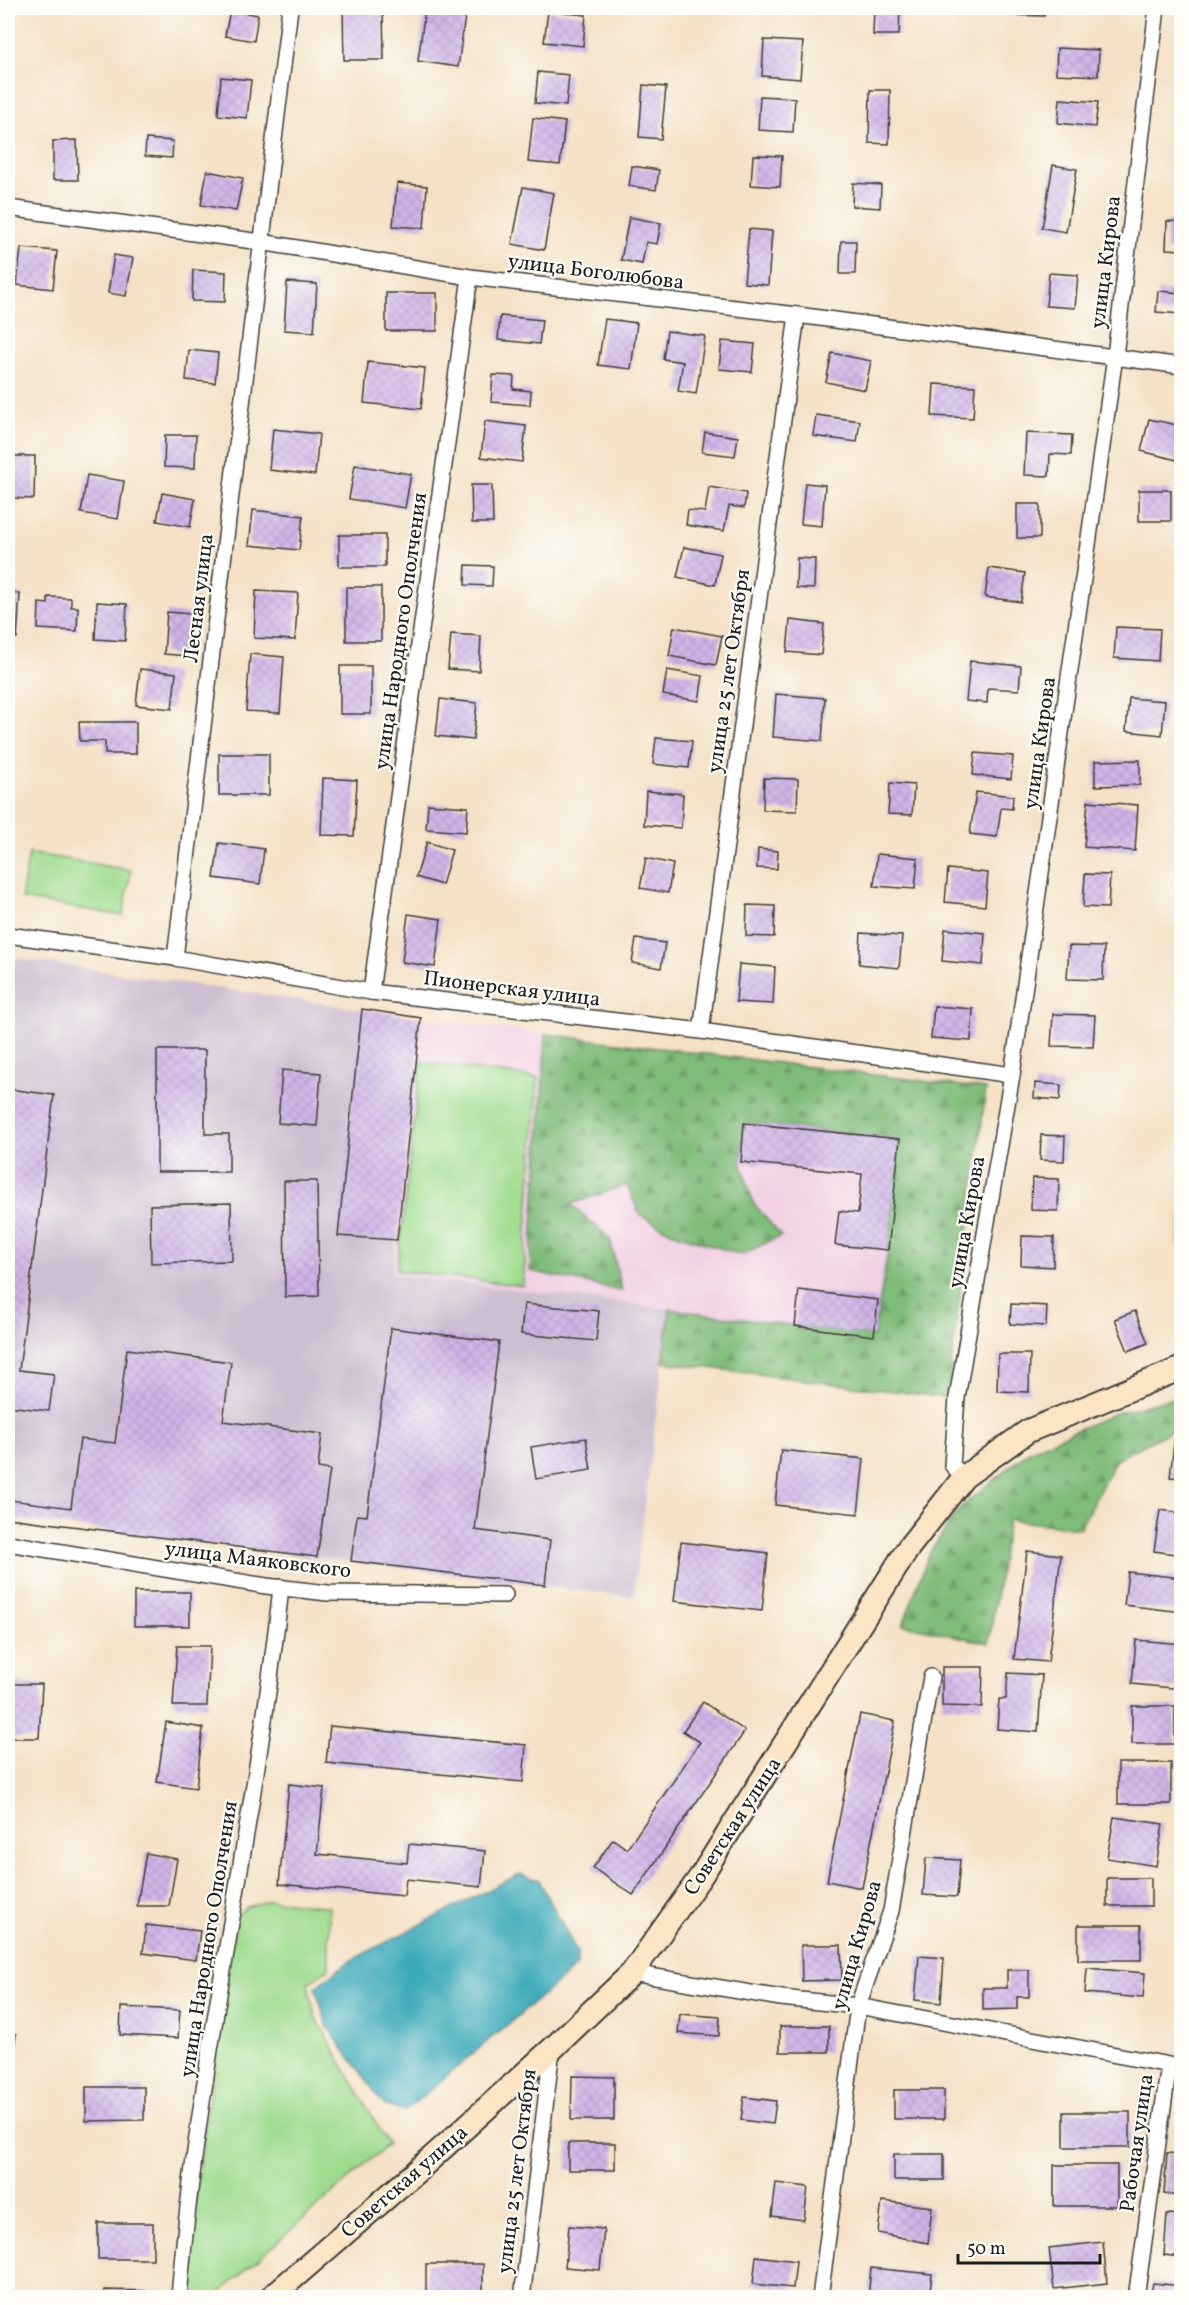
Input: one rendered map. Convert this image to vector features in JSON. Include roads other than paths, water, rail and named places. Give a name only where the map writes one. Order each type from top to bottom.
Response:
[{"type":"main road","name":"Советская улица","points":[[270,2298],[416,2172],[632,1973],[701,1876],[909,1546],[964,1477],[1028,1431],[1182,1368]]},
{"type":"street","name":"Лесная улица","points":[[175,958],[290,8]]},
{"type":"street","name":"улица Кирова","points":[[964,1477],[952,1465],[957,1398],[1012,1076],[1115,356],[1157,8]]},
{"type":"street","name":"улица Боголюбова","points":[[8,208],[261,242],[471,277],[797,315],[1182,366]]},
{"type":"street","name":"улица Народного Ополчения","points":[[371,992],[471,277]]},
{"type":"street","name":"улица 25 лет Октября","points":[[701,1031],[797,315]]},
{"type":"street","name":"Пионерская улица","points":[[8,935],[175,958],[371,992],[701,1031],[1012,1076]]},
{"type":"street","name":"улица Маяковского","points":[[8,1544],[328,1593],[504,1595]]},
{"type":"street","name":"улица Народного Ополчения","points":[[179,2298],[184,2236],[199,2128],[271,1680],[281,1587]]},
{"type":"street","name":"улица Кирова","points":[[820,2298],[858,2006],[891,1911],[931,1677]]},
{"type":"street","points":[[632,1973],[781,1998],[858,2006]]},
{"type":"street","name":"Рабочая улица","points":[[858,2006],[1169,2065],[1136,2298]]},
{"type":"street","name":"улица 25 лет Октября","points":[[522,2298],[552,2049]]},
{"type":"water","points":[[519,1874],[539,1880],[577,1952],[577,1966],[405,2111],[385,2106],[327,2026],[315,1987],[350,1961]]}]
